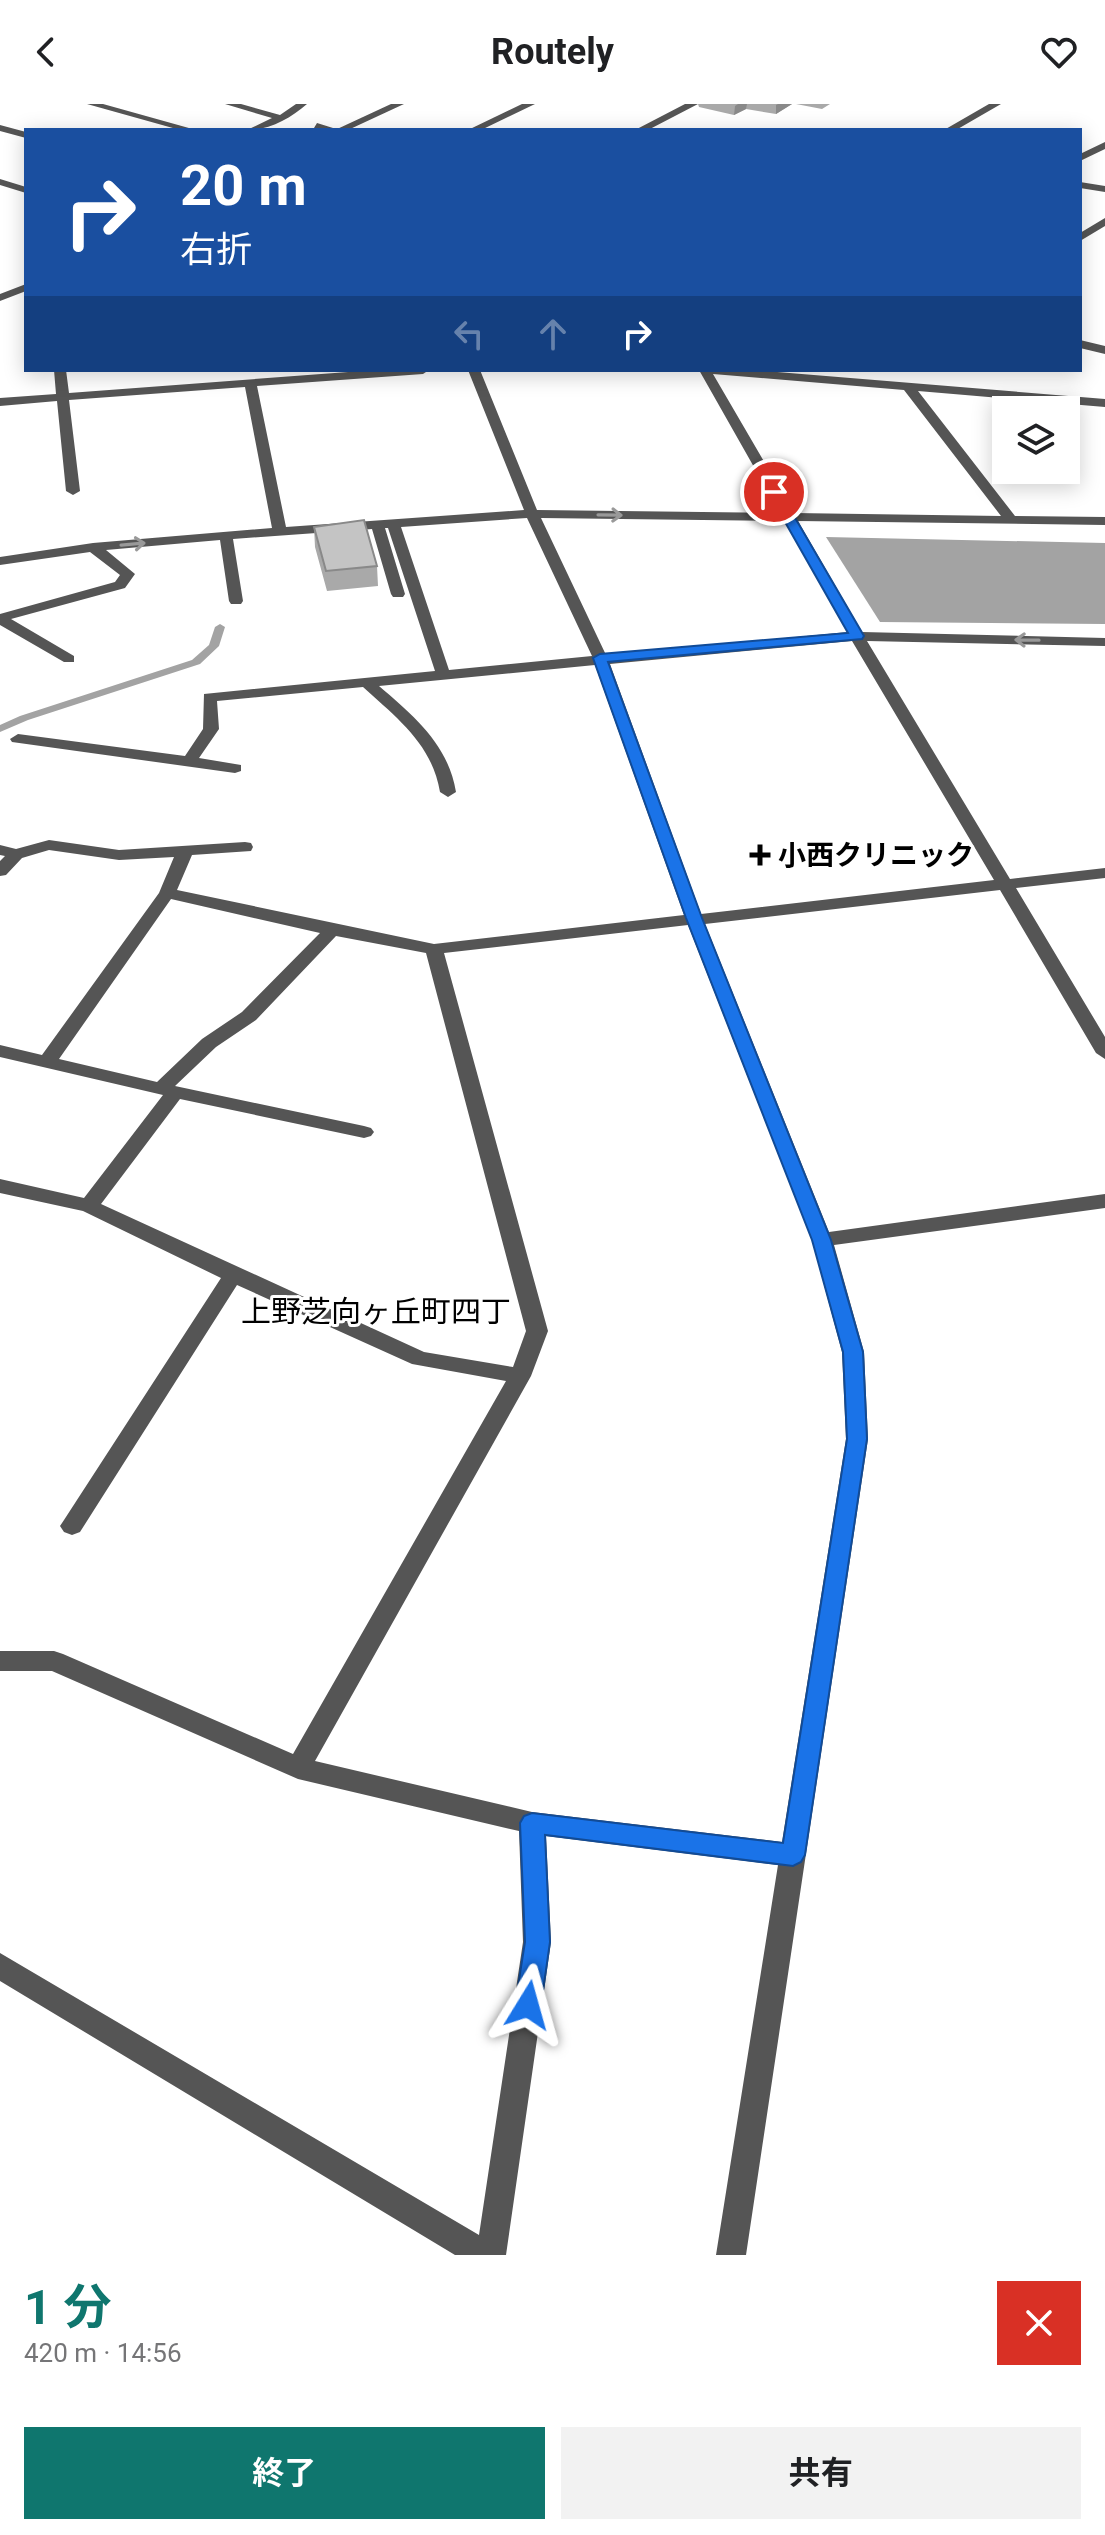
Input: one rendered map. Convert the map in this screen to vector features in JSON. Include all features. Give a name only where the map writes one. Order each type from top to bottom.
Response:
[{"type":"street","points":[[92,104],[183,128]]},
{"type":"street","points":[[230,104],[281,118]]},
{"type":"street","points":[[257,128],[281,118],[302,104]]},
{"type":"street","points":[[345,128],[399,104]]},
{"type":"street","points":[[477,128],[530,104]]},
{"type":"street","points":[[644,128],[693,104]]},
{"type":"street","points":[[953,128],[996,104]]},
{"type":"street","points":[[666,108],[679,111]]},
{"type":"street","points":[[317,126],[324,128]]},
{"type":"street","points":[[0,128],[24,134]]},
{"type":"street","points":[[1082,157],[1105,145]]},
{"type":"street","points":[[0,182],[24,189]]},
{"type":"street","points":[[1082,185],[1105,189]]},
{"type":"street","points":[[1085,230],[1105,221]]},
{"type":"street","points":[[1085,230],[1105,233]]},
{"type":"street","points":[[0,298],[24,288]]},
{"type":"street","points":[[1082,344],[1105,350]]},
{"type":"street","points":[[60,372],[73,491]]},
{"type":"street","points":[[0,402],[394,372]]},
{"type":"street","points":[[475,372],[532,514],[600,658],[694,918],[822,1240],[853,1352],[857,1439],[731,2255]]},
{"type":"street","points":[[708,372],[857,636],[1105,1053]]},
{"type":"street","points":[[729,372],[1105,403]]},
{"type":"street","points":[[250,382],[280,531]]},
{"type":"street","points":[[909,388],[1011,520]]},
{"type":"street","points":[[0,561],[93,547],[226,535],[532,514],[1105,521]]},
{"type":"street","points":[[385,524],[398,594]]},
{"type":"street","points":[[385,524],[443,673]]},
{"type":"street","points":[[226,535],[236,601]]},
{"type":"street","points":[[0,618],[120,585],[128,574],[93,547]]},
{"type":"street","points":[[0,618],[69,659]]},
{"type":"street","points":[[189,762],[211,729],[209,697],[857,636],[1105,642]]},
{"type":"street","points":[[365,681],[421,732],[447,773],[448,792]]},
{"type":"street","points":[[18,739],[235,768]]},
{"type":"street","points":[[0,871],[8,852],[49,845],[119,855],[245,847]]},
{"type":"street","points":[[46,1063],[167,893],[185,851]]},
{"type":"street","points":[[167,893],[434,949],[1105,873]]},
{"type":"street","points":[[89,1206],[168,1090],[209,1043],[249,1016],[332,930]]},
{"type":"street","points":[[298,1768],[520,1376],[537,1331],[434,949]]},
{"type":"street","points":[[0,1051],[364,1132]]},
{"type":"street","points":[[0,1186],[89,1206],[420,1359],[520,1376]]},
{"type":"street","points":[[822,1240],[1105,1201]]},
{"type":"street","points":[[72,1526],[233,1275]]},
{"type":"street","points":[[0,1661],[54,1661],[298,1768],[532,1823],[793,1855]]},
{"type":"street","points":[[491,2255],[537,1942],[532,1823]]},
{"type":"street","points":[[0,1966],[484,2255]]},
{"type":"shaded area","points":[[826,537],[1105,543],[1105,624],[880,622]]},
{"type":"building","points":[[364,520],[377,566],[326,571],[314,527]]},
{"type":"waterway","points":[[0,729],[24,718],[196,662],[214,646],[220,627]]},
{"type":"place","name":"小西クリニック","points":[[760,855]]},
{"type":"district","name":"上野芝向ヶ丘町四丁","points":[[376,1312]]},
{"type":"route","points":[[528,2005],[537,1942],[532,1823],[793,1855],[857,1439],[853,1352],[822,1240],[694,918],[600,658],[857,636],[774,492]]}]
